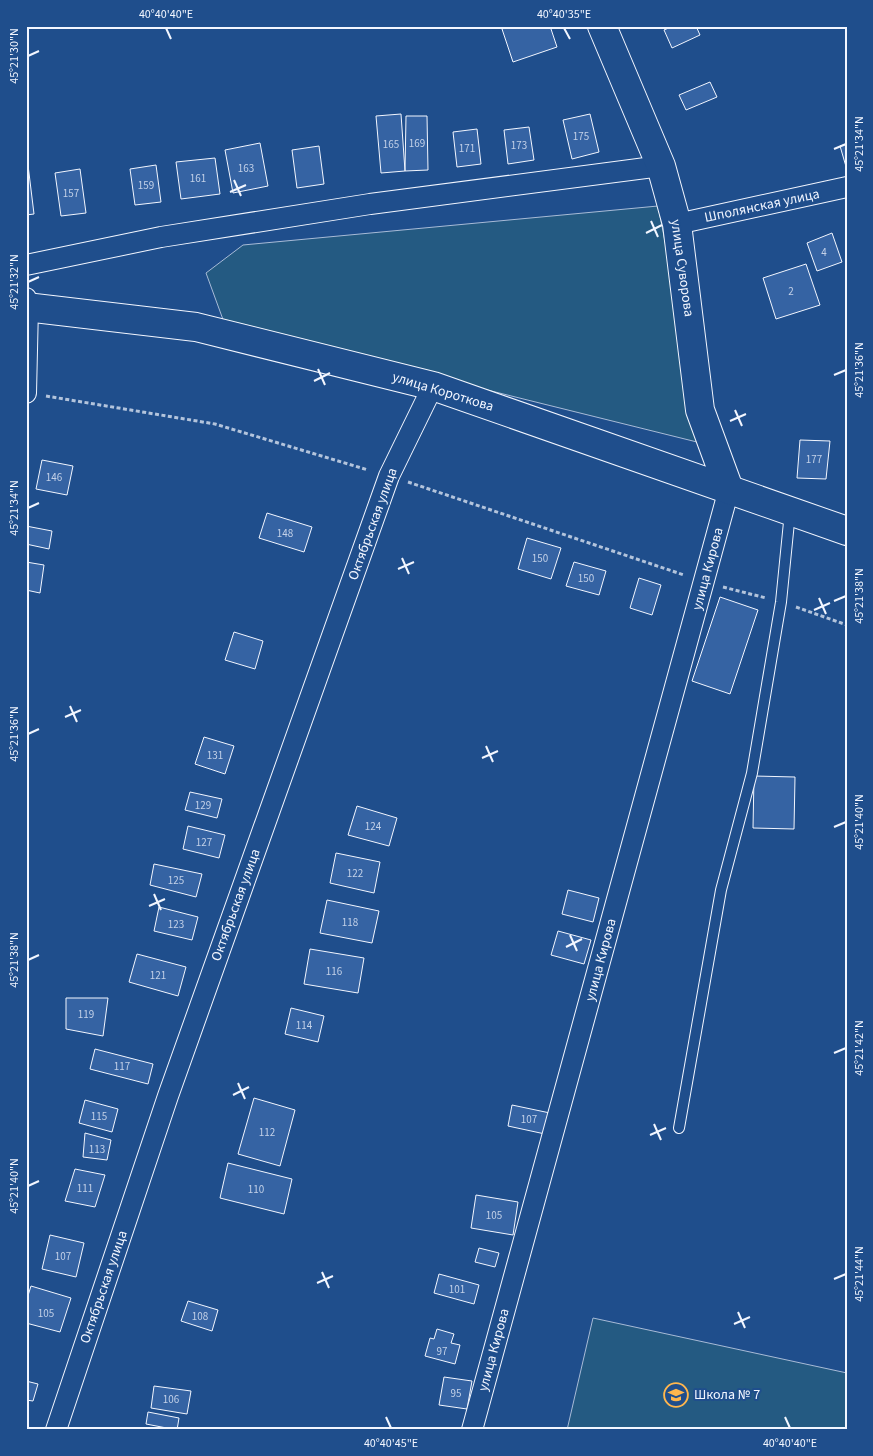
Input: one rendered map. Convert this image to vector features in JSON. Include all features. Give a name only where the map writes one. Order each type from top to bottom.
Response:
[{"type":"street","name":"улица Суворова","points":[[602,26],[661,166],[678,224],[700,410],[729,489]]},
{"type":"street","points":[[26,265],[161,237],[370,204],[661,166]]},
{"type":"street","name":"Шполянская улица","points":[[678,224],[847,187]]},
{"type":"street","points":[[26,393],[27,304]]},
{"type":"street","name":"улица Короткова","points":[[27,304],[196,327],[433,386],[847,531]]},
{"type":"street","name":"Октябрьская улица","points":[[56,1430],[168,1096],[389,476],[433,386]]},
{"type":"street","name":"улица Кирова","points":[[472,1430],[705,583],[729,489]]},
{"type":"lane","points":[[679,1128],[721,890],[752,773],[781,602],[790,511]]},
{"type":"path","points":[[26,393],[215,424],[389,476],[705,583],[781,602],[847,625]]},
{"type":"shaded area","points":[[658,206],[705,444],[225,325],[206,273],[243,245]]},
{"type":"shaded area","name":"Школа № 7","points":[[593,1318],[847,1373],[847,1430],[567,1430]]},
{"type":"building","points":[[510,26],[550,26],[557,47],[513,62],[502,29]]},
{"type":"building","points":[[673,26],[696,26],[700,35],[672,48],[664,30]]},
{"type":"building","points":[[710,82],[717,97],[686,110],[679,95]]},
{"type":"building","points":[[401,114],[405,171],[381,173],[376,116]]},
{"type":"building","points":[[590,114],[599,152],[572,159],[563,120]]},
{"type":"building","points":[[406,116],[427,116],[428,170],[405,171]]},
{"type":"building","points":[[529,127],[534,160],[508,164],[504,130]]},
{"type":"building","points":[[477,129],[481,164],[457,167],[453,132]]},
{"type":"building","points":[[260,143],[268,186],[233,193],[225,150]]},
{"type":"building","points":[[847,144],[847,170],[840,146]]},
{"type":"building","points":[[319,146],[324,184],[297,188],[292,150]]},
{"type":"building","points":[[215,158],[220,194],[181,199],[176,162]]},
{"type":"building","points":[[26,165],[28,165],[34,214],[26,215]]},
{"type":"building","points":[[156,165],[161,202],[135,205],[130,169]]},
{"type":"building","points":[[80,169],[86,213],[61,216],[55,173]]},
{"type":"building","points":[[832,233],[842,262],[817,271],[807,243]]},
{"type":"building","points":[[806,264],[820,305],[776,319],[763,278]]},
{"type":"building","points":[[800,440],[830,441],[826,479],[797,478]]},
{"type":"building","points":[[42,460],[73,466],[67,495],[36,489]]},
{"type":"building","points":[[267,513],[312,527],[304,552],[259,538]]},
{"type":"building","points":[[26,526],[52,531],[49,549],[26,544]]},
{"type":"building","points":[[527,538],[561,548],[551,579],[518,569]]},
{"type":"building","points":[[26,562],[44,565],[40,593],[26,590]]},
{"type":"building","points":[[574,562],[606,571],[599,595],[566,586]]},
{"type":"building","points":[[639,578],[661,585],[652,615],[630,608]]},
{"type":"building","points":[[720,597],[758,610],[730,694],[692,681]]},
{"type":"building","points":[[234,632],[263,641],[255,669],[225,660]]},
{"type":"building","points":[[204,737],[234,746],[225,774],[195,764]]},
{"type":"building","points":[[754,776],[795,777],[794,829],[753,828]]},
{"type":"building","points":[[190,792],[222,799],[217,818],[185,810]]},
{"type":"building","points":[[357,806],[397,818],[389,846],[348,835]]},
{"type":"building","points":[[188,826],[225,835],[219,858],[183,849]]},
{"type":"building","points":[[336,853],[380,862],[374,893],[330,883]]},
{"type":"building","points":[[154,864],[202,874],[196,897],[150,885]]},
{"type":"building","points":[[568,890],[599,898],[593,922],[562,914]]},
{"type":"building","points":[[327,900],[379,911],[372,943],[320,933]]},
{"type":"building","points":[[159,907],[198,917],[192,940],[154,931]]},
{"type":"building","points":[[558,931],[591,940],[584,964],[551,955]]},
{"type":"building","points":[[310,949],[364,958],[358,993],[304,984]]},
{"type":"building","points":[[137,954],[186,967],[178,996],[129,982]]},
{"type":"building","points":[[66,998],[108,998],[103,1036],[66,1029]]},
{"type":"building","points":[[291,1008],[324,1016],[318,1042],[285,1034]]},
{"type":"building","points":[[95,1049],[153,1064],[148,1084],[90,1069]]},
{"type":"building","points":[[254,1098],[295,1110],[280,1166],[238,1154]]},
{"type":"building","points":[[85,1100],[118,1109],[112,1132],[79,1123]]},
{"type":"building","points":[[512,1105],[550,1113],[545,1134],[508,1126]]},
{"type":"building","points":[[85,1133],[111,1140],[107,1160],[83,1157]]},
{"type":"building","points":[[228,1163],[292,1179],[284,1214],[220,1198]]},
{"type":"building","points":[[75,1169],[105,1175],[95,1207],[65,1201]]},
{"type":"building","points":[[476,1195],[518,1202],[513,1235],[471,1228]]},
{"type":"building","points":[[50,1235],[84,1243],[76,1277],[42,1269]]},
{"type":"building","points":[[479,1248],[499,1253],[495,1267],[475,1262]]},
{"type":"building","points":[[439,1274],[479,1285],[474,1304],[434,1293]]},
{"type":"building","points":[[31,1286],[71,1298],[60,1332],[26,1323],[26,1302]]},
{"type":"building","points":[[188,1301],[218,1310],[212,1331],[181,1321]]},
{"type":"building","points":[[437,1329],[454,1334],[451,1343],[460,1345],[455,1364],[425,1356],[430,1338],[434,1339]]},
{"type":"building","points":[[444,1377],[472,1381],[467,1409],[439,1405]]},
{"type":"building","points":[[26,1381],[38,1384],[33,1401],[26,1400]]},
{"type":"building","points":[[154,1386],[191,1391],[187,1414],[151,1408]]},
{"type":"building","points":[[148,1412],[179,1418],[177,1430],[146,1424]]},
{"type":"place","name":"Школа № 7","points":[[676,1395]]}]
